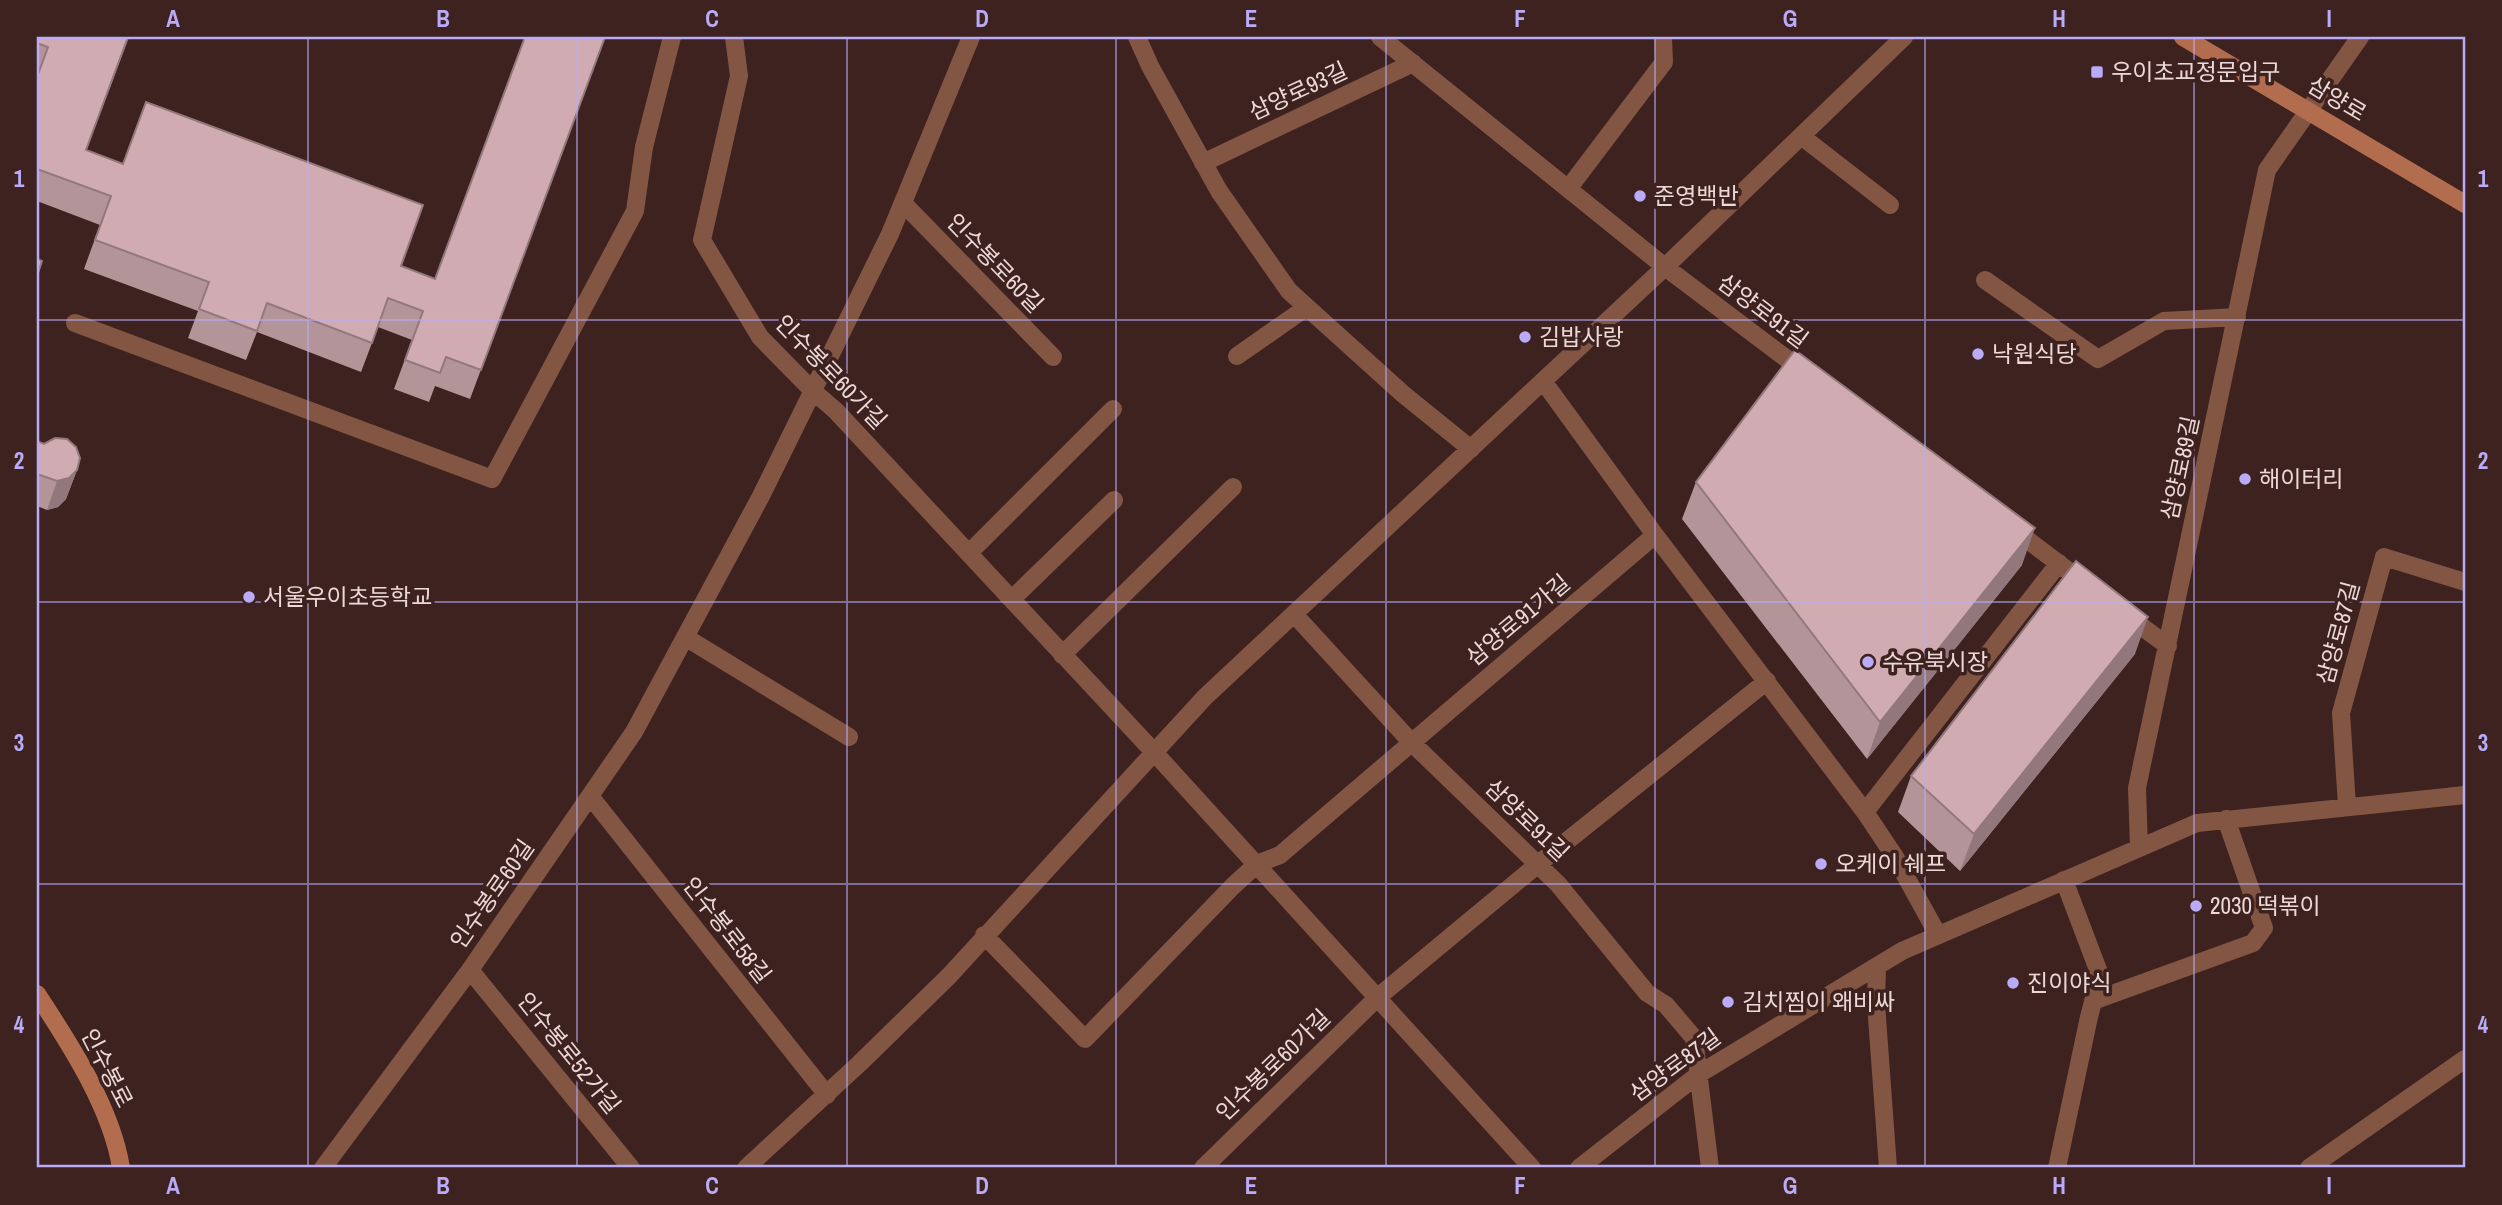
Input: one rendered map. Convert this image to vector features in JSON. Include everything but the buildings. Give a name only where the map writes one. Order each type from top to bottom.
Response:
[{"type":"main road","name":"삼양로","points":[[2183,37],[2465,204]]},
{"type":"main road","name":"인수봉로","points":[[37,994],[77,1055],[118,1146],[121,1168]]},
{"type":"street","points":[[75,323],[492,480],[635,211],[644,147],[672,37]]},
{"type":"street","name":"인수봉로60가길","points":[[734,37],[738,76],[702,240],[760,337],[836,411],[1012,599],[1532,1168]]},
{"type":"street","name":"인수봉로60길","points":[[323,1168],[470,970],[634,732],[761,496],[813,391],[903,203],[971,37]]},
{"type":"street","points":[[1137,37],[1150,66],[1219,191],[1289,291],[1402,394],[1471,449]]},
{"type":"street","points":[[1380,37],[1665,267]]},
{"type":"street","points":[[1568,189],[1664,62],[1663,37]]},
{"type":"street","points":[[746,1168],[827,1095],[949,976],[1205,697],[1665,267],[1904,37]]},
{"type":"street","name":"삼양로89길","points":[[2139,848],[2137,788],[2267,170],[2360,37]]},
{"type":"street","name":"삼양로93길","points":[[1203,163],[1413,64]]},
{"type":"street","points":[[1801,136],[1890,205]]},
{"type":"street","name":"인수봉로60길","points":[[903,203],[1053,357]]},
{"type":"street","name":"삼양로91길","points":[[1665,267],[1818,382]]},
{"type":"street","points":[[1985,280],[2098,359],[2164,321],[2237,317]]},
{"type":"street","points":[[1237,356],[1307,307]]},
{"type":"street","points":[[1543,381],[1655,535],[1865,812],[1895,857],[1938,935]]},
{"type":"street","points":[[969,553],[1113,409]]},
{"type":"street","points":[[1062,655],[1233,488]]},
{"type":"street","points":[[1012,599],[1114,500]]},
{"type":"street","points":[[1993,514],[2168,646]]},
{"type":"street","name":"삼양로91가길","points":[[1412,743],[1655,535]]},
{"type":"street","name":"삼양로87길","points":[[2347,806],[2341,713],[2384,557],[2465,582]]},
{"type":"street","points":[[1865,812],[2059,563]]},
{"type":"street","name":"삼양로91길","points":[[1294,614],[1412,743],[1558,884],[1647,993],[1666,1005],[1694,1038],[1710,1168]]},
{"type":"street","points":[[685,637],[849,737]]},
{"type":"street","points":[[1537,864],[1767,681]]},
{"type":"street","points":[[984,935],[1085,1038],[1257,864],[1280,855],[1412,743]]},
{"type":"street","name":"삼양로87길","points":[[1578,1168],[1699,1074],[1902,951],[2197,823],[2465,795]]},
{"type":"street","name":"인수봉로58길","points":[[590,796],[827,1095]]},
{"type":"street","points":[[2093,1001],[2253,943],[2264,928],[2226,819]]},
{"type":"street","name":"인수봉로60가길","points":[[1203,1168],[1378,997],[1537,864]]},
{"type":"street","points":[[2057,1168],[2100,975],[2064,880]]},
{"type":"street","points":[[1877,967],[1876,1004],[1888,1168]]},
{"type":"street","name":"인수봉로52가길","points":[[470,970],[631,1168]]},
{"type":"street","points":[[2309,1168],[2465,1059]]},
{"type":"place","name":"우이초교정문입구","points":[[2097,72]]},
{"type":"place","name":"준영백반","points":[[1640,196]]},
{"type":"place","name":"김밥사랑","points":[[1525,337]]},
{"type":"place","name":"낙원식당","points":[[1978,354]]},
{"type":"place","name":"해이터리","points":[[2245,479]]},
{"type":"place","name":"서울우이초등학교","points":[[249,597]]},
{"type":"place","name":"수유북시장","points":[[1868,662]]},
{"type":"place","name":"오케이 쉐프","points":[[1821,864]]},
{"type":"place","name":"2030 떡볶이","points":[[2196,906]]},
{"type":"place","name":"진이야식","points":[[2013,983]]},
{"type":"place","name":"김치찜이 왜비싸","points":[[1728,1002]]}]
